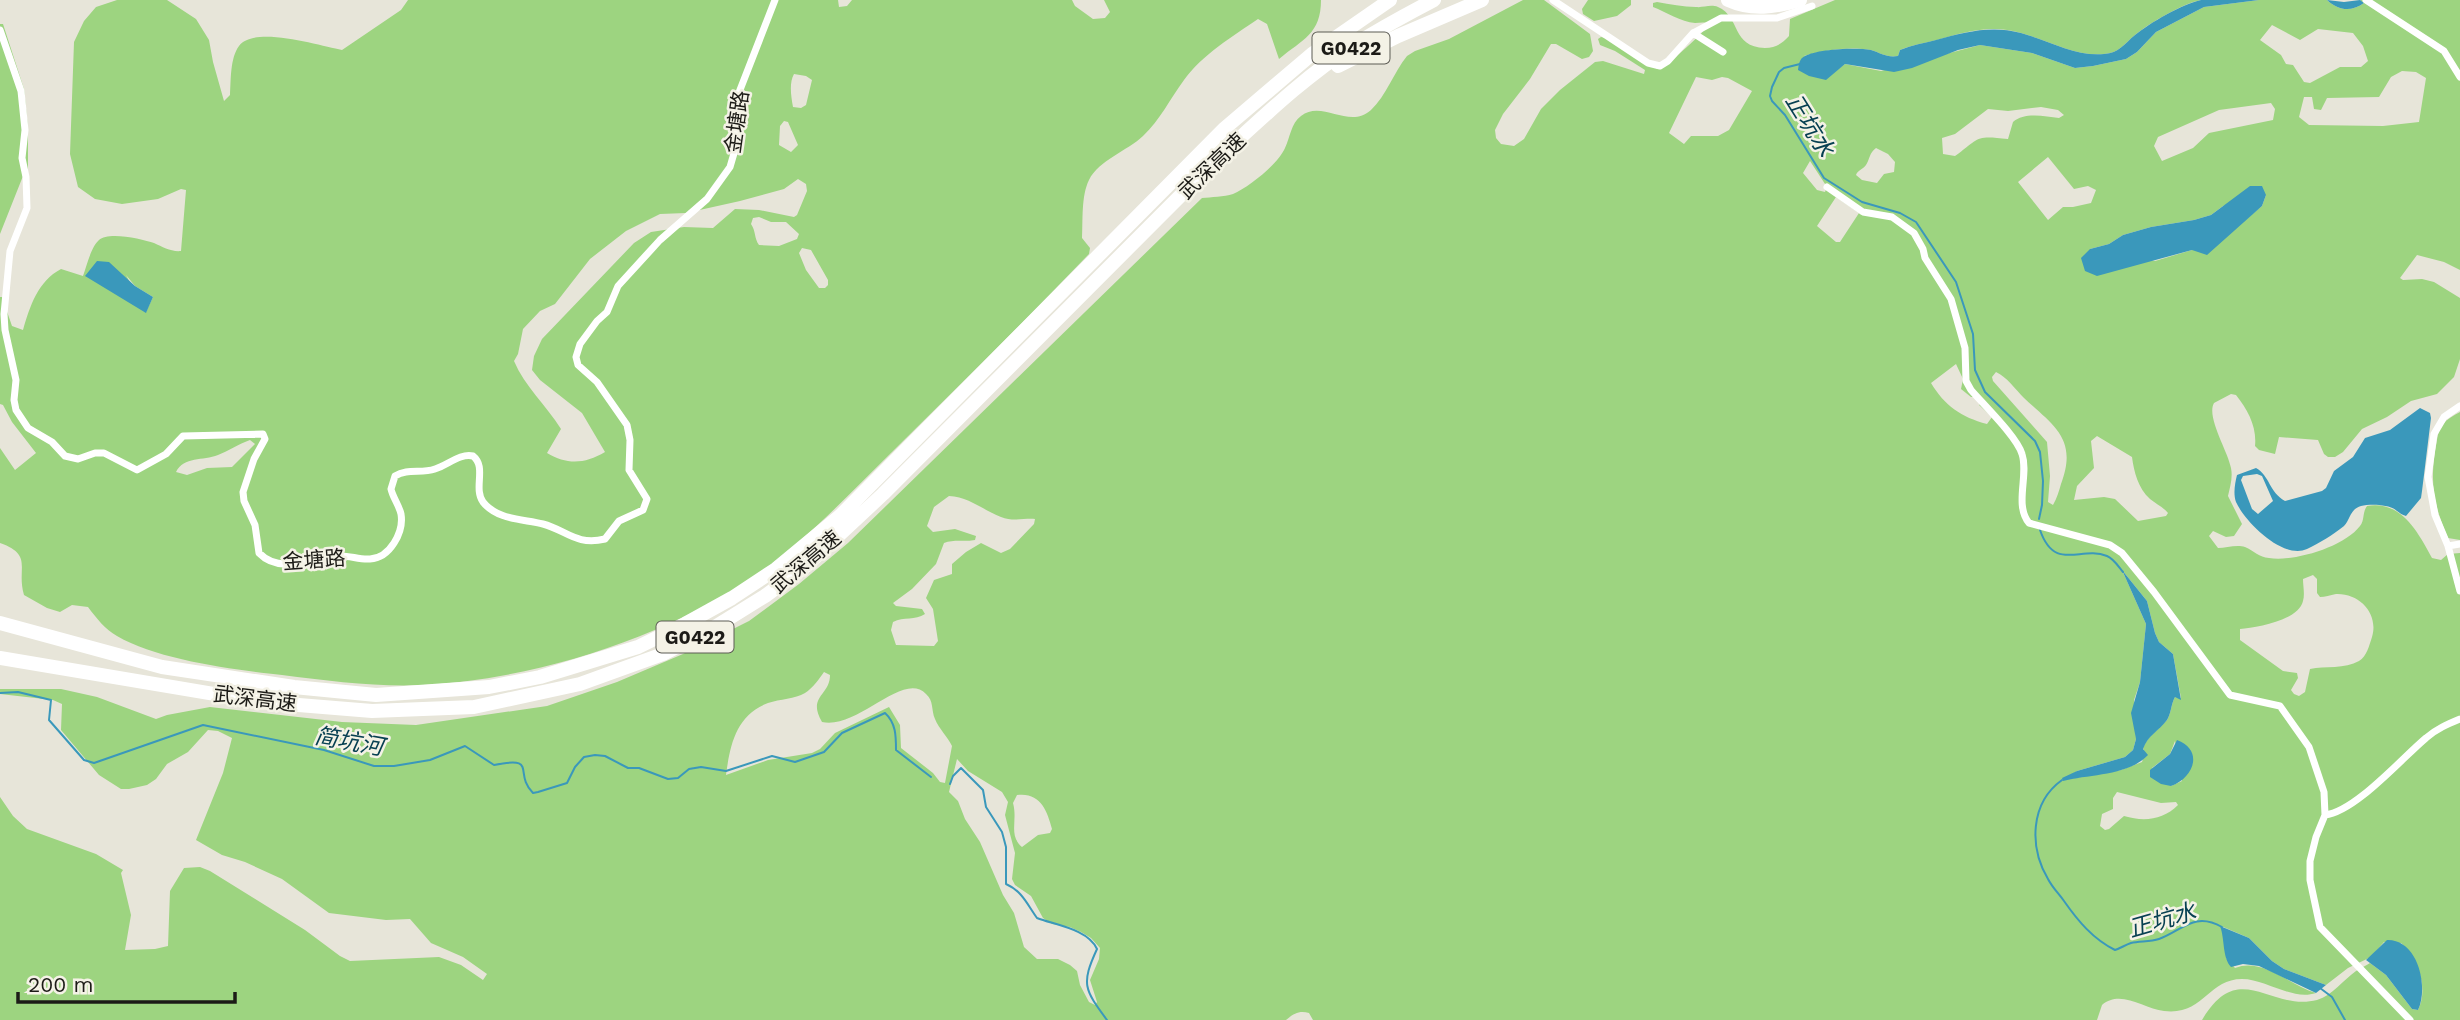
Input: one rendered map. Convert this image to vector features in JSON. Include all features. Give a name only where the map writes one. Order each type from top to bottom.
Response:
[{"type":"highway","points":[[1312,54],[1355,14],[1375,0]]},
{"type":"highway","name":"武深高速","points":[[0,623],[162,667],[294,687],[376,695],[489,687],[540,677],[638,647],[732,598],[776,569],[839,516],[1208,144],[1269,88],[1373,9],[1390,0]]},
{"type":"highway","name":"武深高速","points":[[0,658],[262,702],[372,711],[474,707],[580,684],[663,654],[745,608],[807,565],[883,494],[1217,159],[1302,84],[1353,46],[1434,0]]},
{"type":"highway","points":[[1302,84],[1398,36],[1482,0]]},
{"type":"highway","points":[[1728,0],[1761,8],[1806,3]]},
{"type":"street","name":"金塘路","points":[[0,30],[21,91],[25,130],[22,158],[27,208],[10,251],[4,314],[16,380],[13,400],[18,414],[28,428],[48,439],[69,458],[78,459],[104,453],[138,470],[166,454],[183,436],[263,434],[265,439],[244,486],[244,501],[255,525],[260,554],[275,564],[289,564],[341,555],[366,560],[383,556],[396,540],[401,526],[400,512],[391,489],[395,476],[412,470],[436,469],[465,455],[473,456],[479,462],[481,496],[488,506],[514,520],[545,525],[567,536],[588,540],[605,539],[619,521],[645,507],[647,499],[629,470],[630,440],[627,425],[597,382],[582,370],[577,353],[580,344],[607,312],[614,292],[627,275],[660,240],[700,206],[730,167],[737,144],[738,95],[775,0]]},
{"type":"street","points":[[1553,0],[1652,65],[1660,66],[1666,63],[1693,33],[1721,18],[1777,18],[1806,3]]},
{"type":"street","points":[[2366,0],[2444,51],[2460,77]]},
{"type":"street","points":[[1693,33],[1723,52]]},
{"type":"street","points":[[1827,187],[1863,212],[1892,217],[1914,233],[1925,258],[1951,299],[1965,348],[1966,381],[2021,450],[2024,466],[2023,513],[2029,523],[2117,549],[2154,592],[2230,695],[2280,706],[2309,747],[2324,792],[2325,815],[2310,861],[2310,880],[2320,927],[2410,1020]]},
{"type":"street","points":[[2460,406],[2438,424],[2428,477],[2432,504],[2448,546],[2460,591]]},
{"type":"street","points":[[2448,546],[2460,544]]},
{"type":"street","points":[[2325,815],[2333,814],[2367,792],[2426,738],[2460,719]]},
{"type":"green space","points":[[117,0],[167,0],[196,19],[209,40],[224,101],[230,95],[234,57],[239,46],[247,40],[272,37],[342,50],[401,10],[408,0],[838,0],[839,7],[847,6],[852,0],[1072,0],[1075,6],[1093,19],[1105,18],[1110,12],[1104,0],[1321,0],[1318,21],[1314,28],[1303,41],[1279,59],[1267,24],[1258,19],[1218,46],[1191,71],[1149,130],[1106,161],[1089,180],[1084,201],[1082,238],[1090,248],[1089,254],[842,502],[773,563],[719,598],[680,618],[596,652],[508,675],[423,685],[352,683],[197,663],[153,652],[134,644],[113,633],[88,607],[72,605],[60,612],[24,595],[20,558],[17,552],[0,543],[0,448],[15,470],[36,453],[0,404],[0,297],[12,326],[23,330],[32,303],[46,280],[61,269],[83,276],[94,247],[103,237],[134,238],[181,251],[186,190],[181,189],[158,199],[122,204],[95,199],[78,187],[70,154],[74,42],[84,21],[96,7]],"holes":[[[794,74],[812,80],[806,105],[801,108],[793,107]],[[784,121],[788,122],[798,145],[791,152],[779,145],[780,126]],[[798,179],[806,184],[807,191],[794,217],[759,210],[735,209],[713,228],[684,227],[651,232],[634,243],[542,339],[534,356],[532,370],[540,380],[582,413],[605,452],[576,462],[562,460],[547,453],[561,429],[514,361],[523,329],[540,311],[555,304],[590,259],[626,231],[660,214],[686,213],[784,189]],[[759,217],[771,222],[786,222],[799,234],[797,239],[779,246],[759,245],[751,224],[753,218]],[[802,248],[811,250],[828,280],[828,285],[819,288],[806,270],[799,253]],[[126,275],[135,286],[153,297],[146,312]],[[250,440],[255,444],[232,467],[207,468],[187,475],[176,472],[184,463],[218,455]]]},
{"type":"green space","points":[[1523,0],[1544,0],[1590,34],[1593,51],[1589,57],[1582,59],[1556,44],[1551,44],[1530,79],[1503,114],[1495,130],[1496,138],[1501,144],[1514,146],[1524,139],[1541,109],[1595,62],[1603,61],[1644,74],[1645,70],[1600,45],[1598,39],[1601,37],[1631,48],[1657,69],[1674,58],[1707,27],[1707,23],[1684,21],[1653,7],[1653,3],[1657,2],[1718,7],[1730,17],[1747,43],[1765,48],[1778,45],[1789,36],[1790,19],[1835,0],[2201,0],[2158,19],[2121,48],[2109,53],[2083,53],[2010,30],[1989,29],[1909,47],[1900,50],[1898,56],[1855,48],[1828,50],[1804,56],[1833,73],[1845,64],[1881,71],[1980,45],[2032,53],[2075,68],[2093,66],[2126,59],[2137,52],[2156,32],[2204,7],[2259,0],[2327,0],[2345,9],[2364,3],[2360,0],[2460,0],[2460,270],[2444,262],[2417,255],[2400,278],[2434,282],[2460,298],[2460,359],[2454,377],[2437,394],[2411,401],[2362,429],[2343,452],[2335,457],[2324,454],[2318,440],[2279,437],[2275,454],[2259,450],[2255,446],[2251,419],[2236,395],[2231,394],[2214,403],[2212,409],[2215,425],[2231,468],[2228,496],[2242,524],[2234,536],[2226,537],[2213,531],[2209,536],[2218,548],[2242,546],[2265,557],[2292,558],[2331,546],[2353,534],[2363,521],[2367,506],[2379,505],[2390,508],[2407,520],[2432,558],[2441,560],[2448,554],[2460,553],[2460,1020],[2202,1020],[2216,1002],[2229,992],[2242,989],[2300,1002],[2317,1000],[2328,995],[2356,971],[2370,963],[2386,975],[2412,1009],[2418,1010],[2421,1001],[2422,983],[2417,965],[2401,943],[2384,942],[2371,957],[2348,968],[2326,985],[2284,969],[2249,938],[2221,926],[2226,958],[2235,968],[2255,966],[2266,969],[2316,993],[2298,994],[2242,979],[2221,985],[2197,1003],[2177,1011],[2156,1010],[2125,999],[2109,1001],[2102,1005],[2097,1020],[1313,1020],[1309,1013],[1302,1012],[1286,1020],[0,1020],[0,797],[13,816],[27,829],[96,854],[123,870],[121,873],[131,915],[125,950],[168,946],[170,891],[184,868],[200,867],[305,930],[350,961],[439,957],[461,965],[483,980],[487,974],[463,957],[431,943],[410,919],[386,920],[329,913],[282,879],[222,855],[196,840],[223,773],[232,738],[218,731],[208,730],[188,752],[167,764],[156,779],[147,785],[121,789],[99,775],[61,730],[62,704],[53,700],[0,694],[0,689],[61,689],[97,697],[156,719],[210,707],[342,722],[416,725],[547,706],[617,682],[683,654],[749,621],[848,543],[1202,198],[1240,191],[1270,168],[1287,144],[1293,127],[1301,116],[1318,111],[1354,117],[1363,115],[1371,110],[1386,91],[1407,56],[1449,39]],"holes":[[[2272,25],[2300,40],[2318,29],[2353,33],[2363,46],[2368,61],[2361,67],[2340,67],[2310,83],[2304,82],[2293,65],[2286,64],[2281,55],[2260,40]],[[2402,71],[2416,72],[2426,78],[2419,122],[2383,126],[2309,125],[2299,117],[2304,97],[2312,97],[2314,109],[2321,110],[2327,98],[2379,97],[2391,77]],[[1696,77],[1712,80],[1728,78],[1752,91],[1729,130],[1718,136],[1691,136],[1684,144],[1669,133]],[[2271,103],[2275,109],[2273,120],[2209,133],[2193,148],[2162,161],[2154,146],[2158,137],[2219,110]],[[2041,107],[2058,110],[2064,115],[2059,118],[2023,117],[2013,122],[2008,139],[1978,139],[1955,156],[1943,154],[1942,138],[1955,134],[1988,109],[2008,111]],[[1876,148],[1888,154],[1895,162],[1894,172],[1884,174],[1877,183],[1862,180],[1856,175],[1866,165]],[[2048,157],[2074,189],[2088,186],[2096,190],[2091,203],[2063,207],[2048,220],[2018,182]],[[1810,161],[1827,187],[1825,192],[1817,190],[1803,173]],[[2266,195],[2262,206],[2226,236],[2192,250],[2155,261],[2090,249],[2151,227],[2211,215],[2223,206]],[[1836,197],[1859,213],[1840,242],[1836,242],[1817,226]],[[1956,364],[1963,379],[1961,389],[1971,397],[1978,397],[1982,402],[1979,405],[1992,417],[1987,424],[1978,421],[1954,410],[1931,383]],[[1996,372],[2053,426],[2065,444],[2066,469],[2053,505],[2048,502],[2050,476],[2047,442],[1993,381],[1992,377]],[[2097,436],[2132,457],[2142,490],[2168,513],[2166,516],[2138,521],[2115,499],[2104,497],[2074,500],[2077,486],[2094,468],[2091,441]],[[949,496],[969,501],[1005,518],[1035,519],[1034,524],[1010,549],[1001,553],[981,543],[952,564],[952,574],[934,580],[926,598],[933,609],[938,641],[934,646],[896,645],[891,630],[893,622],[925,614],[922,609],[896,606],[893,603],[912,589],[936,564],[944,543],[975,540],[976,536],[955,529],[933,532],[927,526],[934,507]],[[2122,570],[2147,601],[2159,642],[2173,654],[2181,698],[2175,697],[2167,720],[2145,744],[2142,762],[2121,770],[2063,780],[2077,771],[2125,757],[2133,750],[2136,739],[2134,700],[2140,682],[2146,624]],[[2313,575],[2317,579],[2317,593],[2320,597],[2345,595],[2366,606],[2373,620],[2373,629],[2369,647],[2362,659],[2348,665],[2310,669],[2305,692],[2299,696],[2291,690],[2298,678],[2297,673],[2283,671],[2240,640],[2240,629],[2266,625],[2286,618],[2300,608],[2304,596],[2303,579]],[[824,672],[830,675],[827,688],[818,701],[818,713],[822,722],[850,718],[905,689],[916,689],[926,694],[937,723],[952,746],[945,783],[940,782],[933,773],[901,748],[900,725],[889,707],[835,733],[820,749],[812,753],[768,760],[726,775],[736,732],[748,715],[768,703],[801,695],[816,683]],[[2175,741],[2182,781],[2171,786],[2152,768],[2170,754]],[[957,759],[968,771],[1002,792],[1008,802],[1005,815],[1015,853],[1012,879],[1015,885],[1031,896],[1043,918],[1052,924],[1081,932],[1100,948],[1099,959],[1090,980],[1097,1002],[1095,1005],[1089,1002],[1080,985],[1077,971],[1070,965],[1058,959],[1037,959],[1024,947],[1014,913],[1003,895],[980,842],[965,819],[958,801],[949,792]],[[2117,792],[2161,803],[2176,802],[2178,805],[2160,817],[2139,819],[2124,816],[2109,829],[2105,830],[2100,826],[2102,814],[2113,809],[2113,798]],[[1017,795],[1037,799],[1048,815],[1052,829],[1050,833],[1038,835],[1022,847],[1014,833],[1013,803]]]},
{"type":"green space","points":[[1588,0],[1631,0],[1631,5],[1617,16],[1594,21],[1583,14],[1582,9]]},
{"type":"green space","points":[[0,24],[3,24],[24,89],[28,128],[28,175],[23,176],[0,234]]},
{"type":"green space","points":[[2460,412],[2460,540],[2448,538],[2443,526],[2434,495],[2433,474],[2440,428]]},
{"type":"water","points":[[2201,0],[2259,0],[2204,7],[2156,32],[2137,52],[2126,59],[2093,66],[2075,68],[2032,53],[1980,45],[1894,72],[1845,64],[1826,80],[1798,70],[1803,57],[1818,52],[1865,49],[1887,56],[1898,56],[1900,50],[1914,45],[1968,32],[1989,30],[2021,33],[2083,53],[2109,53],[2121,48],[2157,20]]},
{"type":"water","points":[[2327,0],[2360,0],[2364,3],[2345,9]]},
{"type":"water","points":[[2250,186],[2262,186],[2266,195],[2262,206],[2207,255],[2192,250],[2097,276],[2085,271],[2081,258],[2090,249],[2151,227],[2211,215]]},
{"type":"water","points":[[97,261],[109,262],[135,286],[153,297],[146,313],[85,276]]},
{"type":"water","points":[[2420,408],[2430,413],[2421,498],[2406,516],[2384,506],[2361,506],[2335,533],[2307,549],[2297,551],[2276,544],[2256,529],[2236,502],[2234,492],[2237,475],[2256,468],[2285,501],[2322,491],[2334,471],[2353,457],[2365,438],[2390,430]],"holes":[[[2243,476],[2262,476],[2273,501],[2258,514],[2252,509],[2241,480]]]},
{"type":"water","points":[[2122,570],[2147,601],[2159,642],[2173,654],[2181,700],[2175,697],[2167,720],[2145,744],[2143,749],[2148,755],[2140,762],[2119,771],[2063,781],[2062,778],[2077,771],[2125,757],[2133,750],[2136,739],[2131,713],[2140,682],[2146,624]]},
{"type":"water","points":[[2177,740],[2191,750],[2193,764],[2179,782],[2171,786],[2161,784],[2150,777],[2150,770],[2170,754]]},
{"type":"water","points":[[2220,926],[2249,938],[2284,969],[2326,985],[2316,993],[2259,966],[2243,964],[2231,967],[2226,958]]},
{"type":"water","points":[[2387,940],[2406,947],[2418,966],[2422,989],[2418,1010],[2412,1009],[2386,975],[2366,960]]},
{"type":"waterway","name":"正坑水","points":[[1800,64],[1779,72],[1772,87],[1772,101],[1785,115],[1824,178],[1862,202],[1900,213],[1916,222],[1956,282],[1973,334],[1975,370],[1985,392],[2035,441],[2040,452],[2043,481],[2039,519]]},
{"type":"waterway","name":"正坑水","points":[[2040,530],[2053,551],[2069,555],[2097,553],[2114,561],[2123,572]]},
{"type":"waterway","name":"简坑河","points":[[0,693],[18,692],[51,700],[49,720],[84,760],[94,763],[203,725],[324,750],[374,766],[394,766],[430,760],[465,746],[494,765],[521,765],[527,786],[533,793],[567,783],[584,757],[595,755],[605,756],[628,768],[639,768],[668,779],[678,778],[689,769],[701,767],[726,771],[772,756],[795,762],[824,752],[842,733],[885,713],[893,725],[896,750],[931,777]]},
{"type":"waterway","name":"简坑河","points":[[950,784],[961,768],[983,790],[986,807],[1002,832],[1006,847],[1006,884],[1020,894],[1037,918],[1079,932],[1093,942],[1097,949],[1087,986],[1093,1001],[1107,1020]]},
{"type":"waterway","name":"正坑水","points":[[2062,780],[2051,790],[2038,813],[2038,853],[2051,885],[2093,935],[2115,950],[2131,943],[2159,939],[2196,922],[2204,921],[2222,927]]},
{"type":"waterway","name":"正坑水","points":[[2320,988],[2332,997],[2345,1020]]}]
